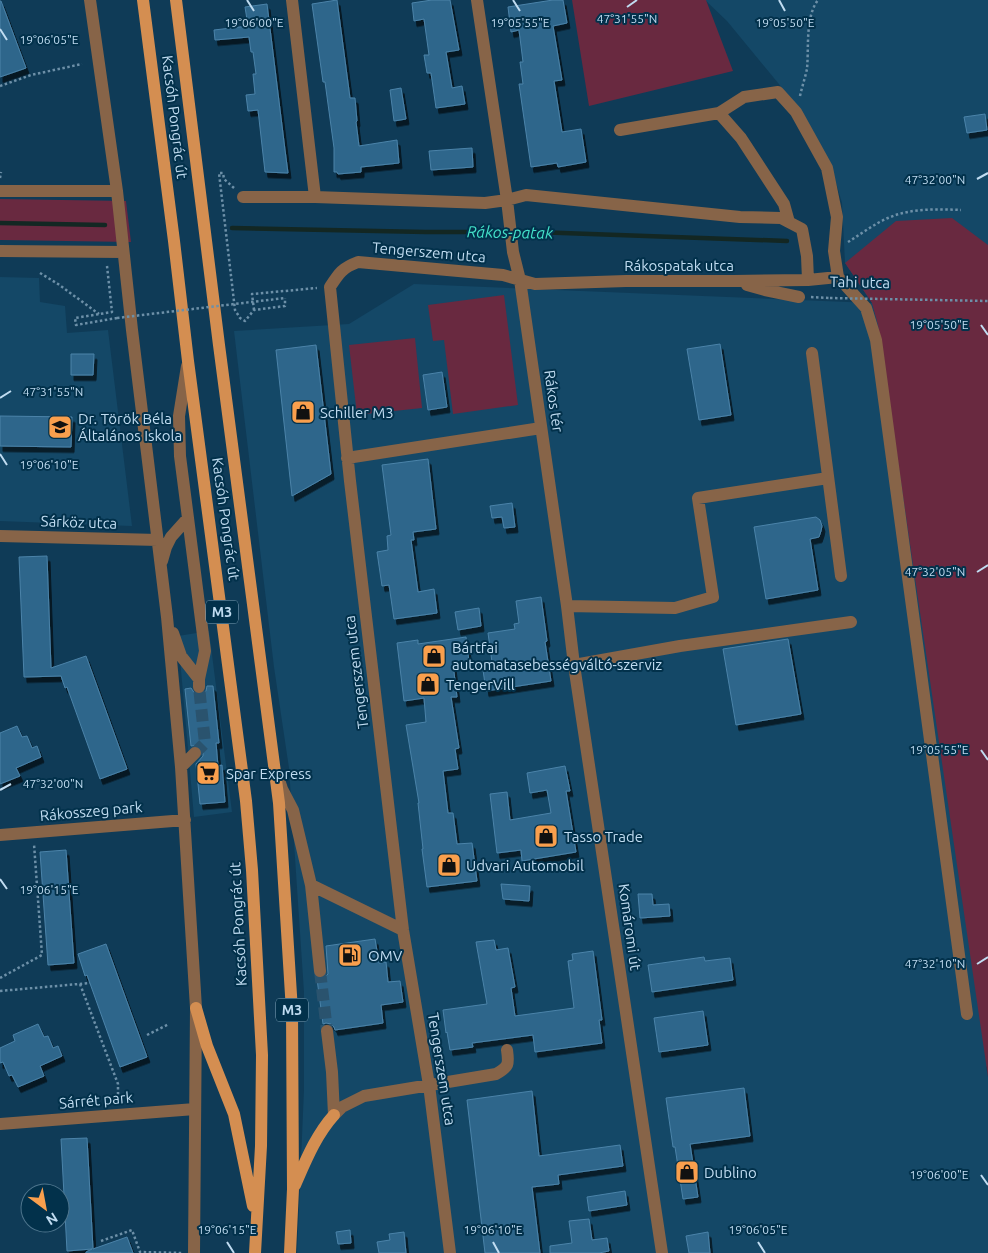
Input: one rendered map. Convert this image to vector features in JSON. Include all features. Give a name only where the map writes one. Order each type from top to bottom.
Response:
[{"type":"main road","name":"Kacsóh Pongrác út","points":[[143,0],[245,792],[252,870],[262,1055],[261,1146],[256,1253]]},
{"type":"main road","name":"Kacsóh Pongrác út","points":[[176,0],[275,768],[284,868],[292,1011],[293,1189],[290,1253]]},
{"type":"main road","points":[[196,1008],[207,1046],[234,1114],[257,1227]]},
{"type":"main road","points":[[293,1189],[324,1125],[334,1115]]},
{"type":"street","points":[[90,0],[117,191],[167,617],[181,767],[196,1008],[194,1253]]},
{"type":"street","points":[[292,0],[315,198]]},
{"type":"street","name":"Rákos tér","points":[[477,0],[567,606]]},
{"type":"street","points":[[620,130],[719,113],[744,96],[778,92],[796,112],[827,168],[837,217],[834,251],[838,277],[866,308],[876,340],[967,1014]]},
{"type":"street","points":[[719,113],[747,146],[784,204],[789,222]]},
{"type":"street","points":[[0,191],[117,191]]},
{"type":"street","points":[[243,197],[485,203],[526,195],[740,217],[781,218],[802,229],[807,256],[808,280]]},
{"type":"street","points":[[0,251],[124,252]]},
{"type":"street","name":"Tengerszem utca","points":[[450,1253],[429,1085],[403,930],[347,458],[330,287],[338,274],[346,266],[358,262],[503,275],[520,280]]},
{"type":"street","name":"Rákospatak utca","points":[[520,280],[535,284],[626,281],[733,282],[808,280],[838,277]]},
{"type":"street","points":[[733,282],[799,297]]},
{"type":"street","points":[[812,353],[841,576]]},
{"type":"street","points":[[167,617],[181,656],[199,683],[205,651],[180,456],[180,416],[188,361]]},
{"type":"street","points":[[347,458],[541,428]]},
{"type":"street","points":[[567,606],[675,608],[713,597],[698,498],[828,478]]},
{"type":"street","points":[[161,566],[166,547],[171,538],[188,518]]},
{"type":"street","name":"Sárköz utca","points":[[0,536],[158,540]]},
{"type":"street","name":"Komáromi út","points":[[567,606],[574,666],[662,1253]]},
{"type":"street","points":[[574,666],[680,646],[851,622]]},
{"type":"street","points":[[181,767],[195,753]]},
{"type":"street","points":[[275,768],[282,789],[293,810],[311,885],[320,971]]},
{"type":"street","name":"Rákosszeg park","points":[[0,834],[184,820]]},
{"type":"street","points":[[311,885],[403,930]]},
{"type":"street","points":[[327,1031],[332,1072],[334,1115]]},
{"type":"street","points":[[334,1115],[342,1107],[364,1096],[496,1074],[506,1069],[509,1062],[508,1050]]},
{"type":"street","name":"Sárrét park","points":[[0,1124],[195,1108]]},
{"type":"path","points":[[796,112],[806,70],[810,19],[815,3],[818,0]]},
{"type":"path","points":[[0,86],[31,75],[82,64]]},
{"type":"path","points":[[110,252],[107,264],[112,312],[74,318],[76,325],[117,318],[285,298],[285,306],[254,310],[245,321],[240,318],[235,310],[218,173],[223,172],[224,180],[243,197]]},
{"type":"path","points":[[834,251],[877,223],[890,217],[928,209],[961,210]]},
{"type":"path","points":[[40,273],[99,314]]},
{"type":"path","points":[[254,310],[252,294],[330,287]]},
{"type":"path","name":"Tahi utca","points":[[799,297],[988,301]]},
{"type":"path","points":[[0,978],[42,955],[33,832]]},
{"type":"path","points":[[0,991],[90,983]]},
{"type":"path","points":[[80,984],[118,1084],[119,1115]]},
{"type":"path","points":[[147,1035],[170,1024]]},
{"type":"path","points":[[101,1242],[132,1230],[140,1252],[194,1253]]},
{"type":"shaded area","points":[[572,0],[706,0],[733,71],[589,106]]},
{"type":"shaded area","points":[[705,0],[988,0],[988,1068],[986,1066],[988,1077],[988,1253],[297,1253],[304,1090],[304,992],[289,768],[274,667],[234,331],[349,324],[414,284],[872,303],[845,263],[842,203],[830,162],[797,106],[727,21]]},
{"type":"shaded area","points":[[0,199],[126,201],[131,242],[0,240]]},
{"type":"shaded area","points":[[952,218],[988,245],[988,1077],[878,325],[872,303],[845,263],[896,221]]},
{"type":"shaded area","name":"Dr. Török Béla Általános Iskola","points":[[0,277],[39,278],[40,302],[65,306],[67,333],[108,330],[132,526],[0,521]]},
{"type":"shaded area","points":[[504,295],[518,405],[453,414],[444,340],[433,341],[428,305]]},
{"type":"shaded area","points":[[415,338],[422,408],[357,415],[349,345]]},
{"type":"shaded area","points":[[209,631],[232,812],[194,817],[178,636]]},
{"type":"building","points":[[337,0],[350,98],[355,98],[359,146],[397,140],[399,163],[361,167],[361,172],[338,174],[334,172],[334,148],[312,4]]},
{"type":"building","points":[[450,0],[459,50],[446,52],[452,88],[462,86],[465,104],[436,108],[431,73],[427,73],[424,55],[429,55],[424,19],[414,21],[412,3]]},
{"type":"building","points":[[563,0],[567,23],[553,26],[562,80],[554,81],[562,132],[581,129],[586,162],[558,167],[557,163],[531,167],[519,84],[523,84],[520,62],[523,62],[519,30],[511,32],[508,7]]},
{"type":"building","points":[[0,1],[26,68],[0,77]]},
{"type":"building","points":[[267,4],[288,173],[265,172],[258,110],[248,111],[246,95],[255,94],[253,74],[256,74],[249,37],[215,40],[214,30],[248,26],[245,7]]},
{"type":"building","points":[[401,88],[406,119],[394,121],[390,90]]},
{"type":"building","points":[[985,114],[987,130],[967,133],[964,117]]},
{"type":"building","points":[[472,148],[473,167],[431,170],[429,151]]},
{"type":"building","points":[[720,344],[731,415],[699,420],[687,349]]},
{"type":"building","name":"Schiller M3","points":[[316,345],[331,474],[292,496],[276,350]]},
{"type":"building","points":[[71,354],[94,354],[93,375],[71,375]]},
{"type":"building","points":[[442,372],[447,407],[428,410],[423,375]]},
{"type":"building","points":[[0,416],[72,417],[71,447],[0,446]]},
{"type":"building","points":[[428,459],[436,529],[413,532],[414,540],[411,540],[418,592],[434,589],[437,613],[394,619],[389,585],[382,586],[377,552],[388,550],[387,536],[391,535],[382,465]]},
{"type":"building","points":[[512,503],[515,527],[504,528],[502,517],[492,518],[490,506]]},
{"type":"building","points":[[816,517],[820,520],[821,531],[819,537],[810,539],[818,590],[766,599],[754,527]]},
{"type":"building","points":[[47,556],[51,668],[86,656],[127,769],[100,779],[67,687],[65,688],[61,676],[24,677],[19,557]]},
{"type":"building","points":[[541,597],[551,681],[486,691],[482,663],[492,662],[488,633],[515,629],[514,624],[519,623],[516,601]]},
{"type":"building","points":[[479,608],[481,626],[458,630],[455,612]]},
{"type":"building","points":[[466,637],[469,662],[453,664],[457,697],[451,697],[459,748],[455,749],[458,769],[443,771],[448,813],[453,813],[457,844],[472,843],[477,881],[427,887],[419,803],[406,725],[426,722],[424,698],[404,701],[397,643],[418,640],[418,644]]},
{"type":"building","points":[[788,639],[801,714],[736,725],[723,649]]},
{"type":"building","points":[[207,686],[213,686],[219,743],[216,743],[218,766],[222,765],[225,802],[200,804],[196,764],[203,756],[203,751],[198,745],[191,746],[185,689],[191,688],[195,694],[199,695],[206,691]]},
{"type":"building","points":[[17,726],[22,737],[27,736],[32,748],[37,746],[41,757],[16,768],[20,776],[0,784],[0,733]]},
{"type":"building","points":[[565,766],[570,791],[566,791],[576,852],[522,861],[521,850],[497,853],[490,794],[507,792],[510,820],[551,813],[547,790],[530,793],[527,773]]},
{"type":"building","points":[[66,850],[74,963],[48,965],[40,852]]},
{"type":"building","points":[[501,884],[530,886],[529,901],[503,899]]},
{"type":"building","points":[[638,894],[652,894],[653,905],[669,904],[670,916],[640,918]]},
{"type":"building","points":[[375,939],[379,963],[386,962],[388,982],[400,981],[403,1002],[381,1005],[383,1023],[335,1030],[331,1024],[323,1024],[317,979],[324,978],[328,974],[326,946]]},
{"type":"building","points":[[494,940],[496,950],[508,948],[515,987],[511,988],[515,1016],[574,1008],[568,961],[573,960],[572,954],[593,951],[602,1020],[599,1020],[602,1043],[535,1052],[533,1035],[472,1043],[473,1047],[450,1050],[443,1010],[487,1004],[476,942]]},
{"type":"building","points":[[106,944],[147,1057],[120,1067],[78,954]]},
{"type":"building","points":[[704,957],[705,961],[730,958],[733,980],[652,992],[648,965]]},
{"type":"building","points":[[703,1011],[708,1045],[659,1052],[654,1018]]},
{"type":"building","points":[[38,1024],[44,1037],[48,1036],[53,1048],[58,1046],[62,1056],[40,1066],[44,1076],[18,1087],[12,1075],[9,1076],[3,1062],[0,1063],[0,1048],[15,1041],[13,1035]]},
{"type":"building","points":[[744,1088],[750,1136],[690,1144],[698,1197],[683,1199],[666,1098]]},
{"type":"building","points":[[532,1091],[539,1156],[620,1145],[623,1166],[558,1175],[559,1184],[532,1187],[540,1253],[485,1253],[467,1100]]},
{"type":"building","points":[[87,1138],[93,1249],[127,1237],[133,1253],[86,1253],[92,1249],[67,1251],[66,1233],[70,1233],[70,1183],[63,1183],[61,1139]]},
{"type":"building","points":[[625,1191],[627,1205],[589,1211],[587,1197]]},
{"type":"building","points":[[589,1219],[592,1240],[607,1238],[609,1251],[599,1253],[550,1253],[550,1246],[572,1243],[569,1221]]},
{"type":"building","points":[[350,1230],[351,1243],[338,1244],[336,1232]]},
{"type":"building","points":[[404,1232],[406,1253],[379,1253],[377,1242],[390,1240],[389,1234]]},
{"type":"building","points":[[708,1232],[710,1253],[689,1253],[686,1236]]},
{"type":"waterway","name":"Rákos-patak","points":[[0,223],[105,225]]},
{"type":"waterway","name":"Rákos-patak","points":[[232,228],[535,232],[787,241]]},
{"type":"tunnel","points":[[195,753],[205,743],[199,687]]},
{"type":"tunnel","points":[[320,971],[327,1031]]},
{"type":"place","name":"Schiller M3","points":[[303,412]]},
{"type":"place","name":"Dr. Török Béla Általános Iskola","points":[[60,427]]},
{"type":"place","name":"Bártfai automatasebességváltó-szerviz","points":[[434,656]]},
{"type":"place","name":"TengerVill","points":[[428,684]]},
{"type":"place","name":"Spar Express","points":[[208,773]]},
{"type":"place","name":"Tasso Trade","points":[[546,836]]},
{"type":"place","name":"Udvari Automobil","points":[[449,865]]},
{"type":"place","name":"OMV","points":[[350,955]]},
{"type":"place","name":"Dublino","points":[[687,1172]]}]
